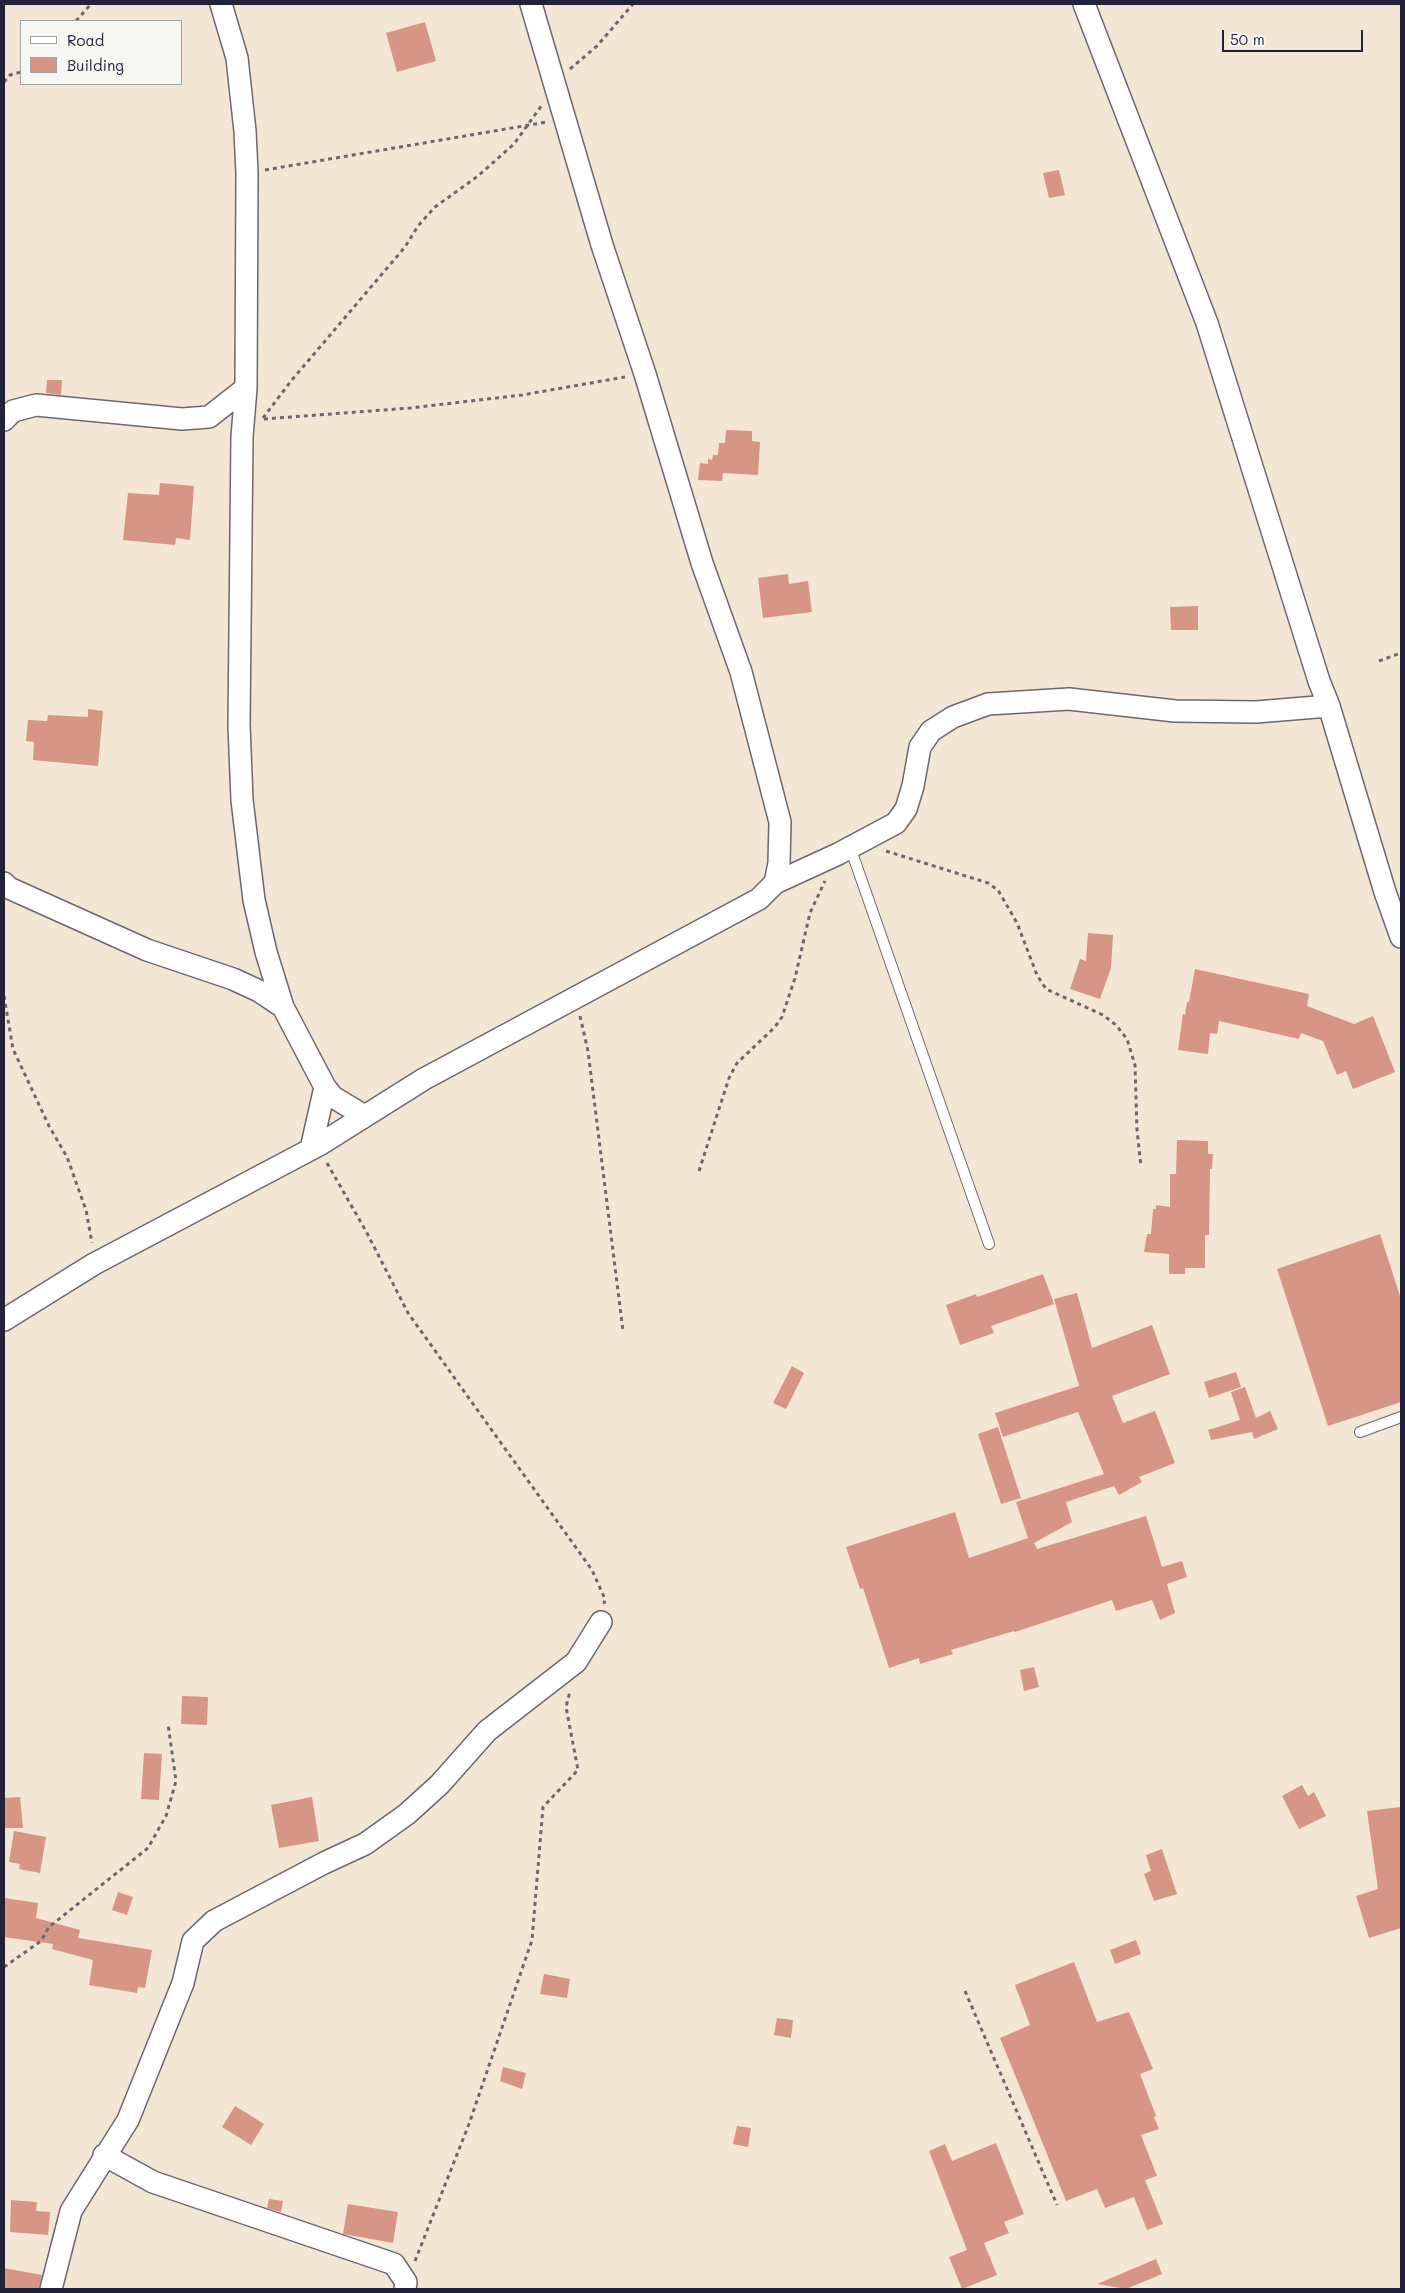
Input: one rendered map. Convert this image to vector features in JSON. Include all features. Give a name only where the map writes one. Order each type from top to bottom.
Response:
[{"type":"street","points":[[220,4],[237,58],[247,173],[246,388],[249,425],[239,725],[242,800],[254,900],[266,952],[283,1007],[325,1087],[333,1097],[363,1115]]},
{"type":"street","points":[[531,4],[602,245],[646,374],[702,563],[741,672],[780,822],[779,863],[775,883]]},
{"type":"street","points":[[1084,4],[1207,323],[1319,681],[1330,706],[1385,892],[1401,937]]},
{"type":"street","points":[[209,417],[246,388]]},
{"type":"street","points":[[4,420],[13,412],[36,405],[182,419],[209,417],[249,425]]},
{"type":"street","points":[[4,1320],[94,1264],[315,1147],[363,1115],[424,1079],[759,899],[775,883],[849,848],[896,822],[906,809],[913,786],[920,747],[931,731],[953,717],[988,704],[1069,699],[1184,711],[1256,712],[1330,706]]},
{"type":"street","points":[[5,886],[146,950],[232,979],[259,991],[283,1007]]},
{"type":"street","points":[[315,1147],[325,1087]]},
{"type":"street","points":[[50,2289],[71,2211],[104,2155],[128,2120],[183,1983],[194,1941],[214,1921],[324,1863],[365,1844],[407,1814],[440,1784],[487,1732],[576,1662],[601,1622]]},
{"type":"street","points":[[104,2155],[153,2182],[394,2264],[405,2286]]},
{"type":"lane","points":[[849,848],[989,1244]]},
{"type":"lane","points":[[1360,1432],[1401,1417]]},
{"type":"path","points":[[77,20],[91,4]]},
{"type":"path","points":[[249,425],[291,381],[405,246],[418,226],[435,207],[478,176],[514,144],[528,126],[534,114],[572,67],[597,46],[633,4]]},
{"type":"path","points":[[4,82],[10,75],[20,72]]},
{"type":"path","points":[[247,173],[566,118]]},
{"type":"path","points":[[249,425],[503,397],[646,374]]},
{"type":"path","points":[[1379,660],[1401,653]]},
{"type":"path","points":[[699,1171],[729,1078],[737,1063],[775,1027],[782,1016],[796,978],[810,913],[849,848],[988,883],[998,890],[1016,924],[1037,975],[1046,989],[1103,1015],[1116,1025],[1127,1039],[1135,1065],[1137,1130],[1141,1167]]},
{"type":"path","points":[[4,996],[13,1049],[49,1126],[67,1157],[79,1188],[91,1232],[94,1264]]},
{"type":"path","points":[[576,998],[588,1052],[623,1331]]},
{"type":"path","points":[[315,1147],[408,1313],[592,1570],[605,1600],[601,1622]]},
{"type":"path","points":[[405,2286],[469,2124],[532,1940],[543,1807],[578,1770],[566,1708],[576,1662]]},
{"type":"path","points":[[4,1967],[41,1940],[49,1927],[148,1848],[166,1816],[176,1781],[168,1724]]},
{"type":"path","points":[[965,1991],[1057,2205]]},
{"type":"building","points":[[425,22],[436,61],[397,72],[386,33]]},
{"type":"building","points":[[1059,170],[1065,195],[1049,198],[1043,173]]},
{"type":"building","points":[[47,380],[62,380],[61,395],[46,393]]},
{"type":"building","points":[[726,430],[752,431],[752,441],[760,442],[758,475],[723,473],[722,481],[698,480],[700,463],[708,464],[708,459],[712,460],[713,455],[718,455],[719,443],[725,443]]},
{"type":"building","points":[[160,483],[194,486],[190,540],[176,538],[175,545],[123,540],[128,493],[159,495]]},
{"type":"building","points":[[788,574],[789,584],[808,581],[812,612],[763,618],[758,578]]},
{"type":"building","points":[[1198,606],[1198,630],[1171,630],[1170,607]]},
{"type":"building","points":[[88,709],[103,711],[98,766],[33,760],[34,742],[26,741],[28,720],[47,721],[48,715],[88,717]]},
{"type":"building","points":[[1088,933],[1113,935],[1111,968],[1100,999],[1070,989],[1080,959],[1086,961]]},
{"type":"building","points":[[1195,969],[1309,994],[1307,1006],[1354,1024],[1373,1016],[1395,1072],[1353,1089],[1346,1071],[1337,1075],[1323,1041],[1301,1033],[1299,1039],[1219,1021],[1217,1034],[1210,1033],[1208,1054],[1178,1050],[1183,1014],[1185,1015],[1187,1002],[1189,1002]]},
{"type":"building","points":[[1177,1140],[1208,1141],[1208,1154],[1213,1154],[1212,1169],[1210,1169],[1209,1235],[1205,1235],[1205,1268],[1185,1268],[1185,1274],[1169,1274],[1169,1254],[1144,1252],[1147,1234],[1151,1234],[1153,1209],[1156,1209],[1156,1205],[1170,1207],[1170,1174],[1176,1174]]},
{"type":"building","points":[[1380,1234],[1401,1299],[1401,1402],[1328,1426],[1277,1269]]},
{"type":"building","points":[[1043,1274],[1054,1304],[991,1326],[994,1333],[960,1345],[946,1305],[976,1294],[977,1297]]},
{"type":"building","points":[[1077,1293],[1092,1348],[1152,1325],[1170,1374],[1112,1396],[1123,1423],[1155,1411],[1175,1463],[1139,1477],[1142,1482],[1119,1495],[1114,1486],[1066,1502],[1072,1522],[1034,1543],[1037,1549],[1146,1516],[1162,1567],[1182,1561],[1187,1577],[1167,1584],[1175,1613],[1160,1620],[1152,1600],[1116,1611],[1112,1600],[1015,1632],[951,1650],[953,1654],[920,1664],[919,1658],[889,1668],[863,1588],[860,1589],[846,1547],[955,1512],[969,1558],[1028,1538],[1016,1502],[1104,1474],[1078,1412],[1003,1437],[995,1413],[1079,1386],[1054,1299]]},
{"type":"building","points":[[792,1366],[804,1373],[786,1409],[773,1403]]},
{"type":"building","points":[[1236,1372],[1241,1387],[1209,1398],[1204,1382]]},
{"type":"building","points":[[1245,1387],[1256,1418],[1270,1411],[1278,1429],[1254,1439],[1252,1432],[1211,1440],[1208,1430],[1240,1420],[1231,1392]]},
{"type":"building","points":[[998,1427],[1021,1498],[1001,1504],[978,1434]]},
{"type":"building","points":[[1034,1667],[1039,1687],[1024,1691],[1020,1670]]},
{"type":"building","points":[[182,1696],[208,1697],[207,1725],[181,1724]]},
{"type":"building","points":[[144,1753],[162,1754],[159,1800],[141,1799]]},
{"type":"building","points":[[1302,1785],[1308,1796],[1314,1792],[1326,1816],[1299,1829],[1282,1796]]},
{"type":"building","points":[[20,1797],[23,1828],[4,1828],[4,1798]]},
{"type":"building","points":[[312,1797],[319,1841],[279,1848],[271,1805]]},
{"type":"building","points":[[1401,1807],[1401,1928],[1369,1938],[1356,1896],[1378,1889],[1367,1811]]},
{"type":"building","points":[[14,1831],[46,1837],[40,1873],[19,1869],[20,1864],[9,1862]]},
{"type":"building","points":[[1162,1849],[1177,1894],[1154,1901],[1144,1874],[1151,1871],[1146,1855]]},
{"type":"building","points":[[118,1892],[133,1897],[127,1915],[112,1910]]},
{"type":"building","points":[[4,1898],[38,1903],[36,1918],[80,1930],[78,1938],[152,1950],[145,1988],[138,1987],[137,1993],[89,1985],[93,1960],[52,1949],[53,1944],[4,1937]]},
{"type":"building","points":[[1136,1940],[1141,1954],[1115,1964],[1110,1950]]},
{"type":"building","points":[[1074,1962],[1097,2022],[1129,2012],[1153,2069],[1140,2074],[1159,2129],[1141,2135],[1157,2176],[1145,2180],[1163,2224],[1147,2230],[1134,2197],[1105,2208],[1097,2189],[1066,2201],[1000,2038],[1030,2025],[1015,1985]]},
{"type":"building","points":[[544,1974],[570,1979],[567,1998],[540,1994]]},
{"type":"building","points":[[777,2018],[793,2020],[791,2038],[774,2035]]},
{"type":"building","points":[[503,2067],[526,2073],[522,2089],[500,2081]]},
{"type":"building","points":[[235,2106],[264,2124],[251,2145],[222,2127]]},
{"type":"building","points":[[737,2126],[751,2128],[748,2147],[733,2144]]},
{"type":"building","points":[[996,2143],[1024,2214],[1004,2222],[1009,2233],[984,2243],[997,2275],[962,2289],[949,2257],[967,2250],[929,2151],[945,2144],[952,2161]]},
{"type":"building","points":[[269,2199],[283,2201],[281,2212],[267,2208]]},
{"type":"building","points":[[11,2200],[37,2202],[36,2211],[50,2212],[48,2235],[10,2232]]},
{"type":"building","points":[[348,2204],[398,2212],[393,2243],[343,2234]]},
{"type":"building","points":[[1156,2259],[1162,2274],[1126,2289],[1097,2284]]},
{"type":"building","points":[[4,2268],[42,2275],[39,2289],[4,2289]]}]
